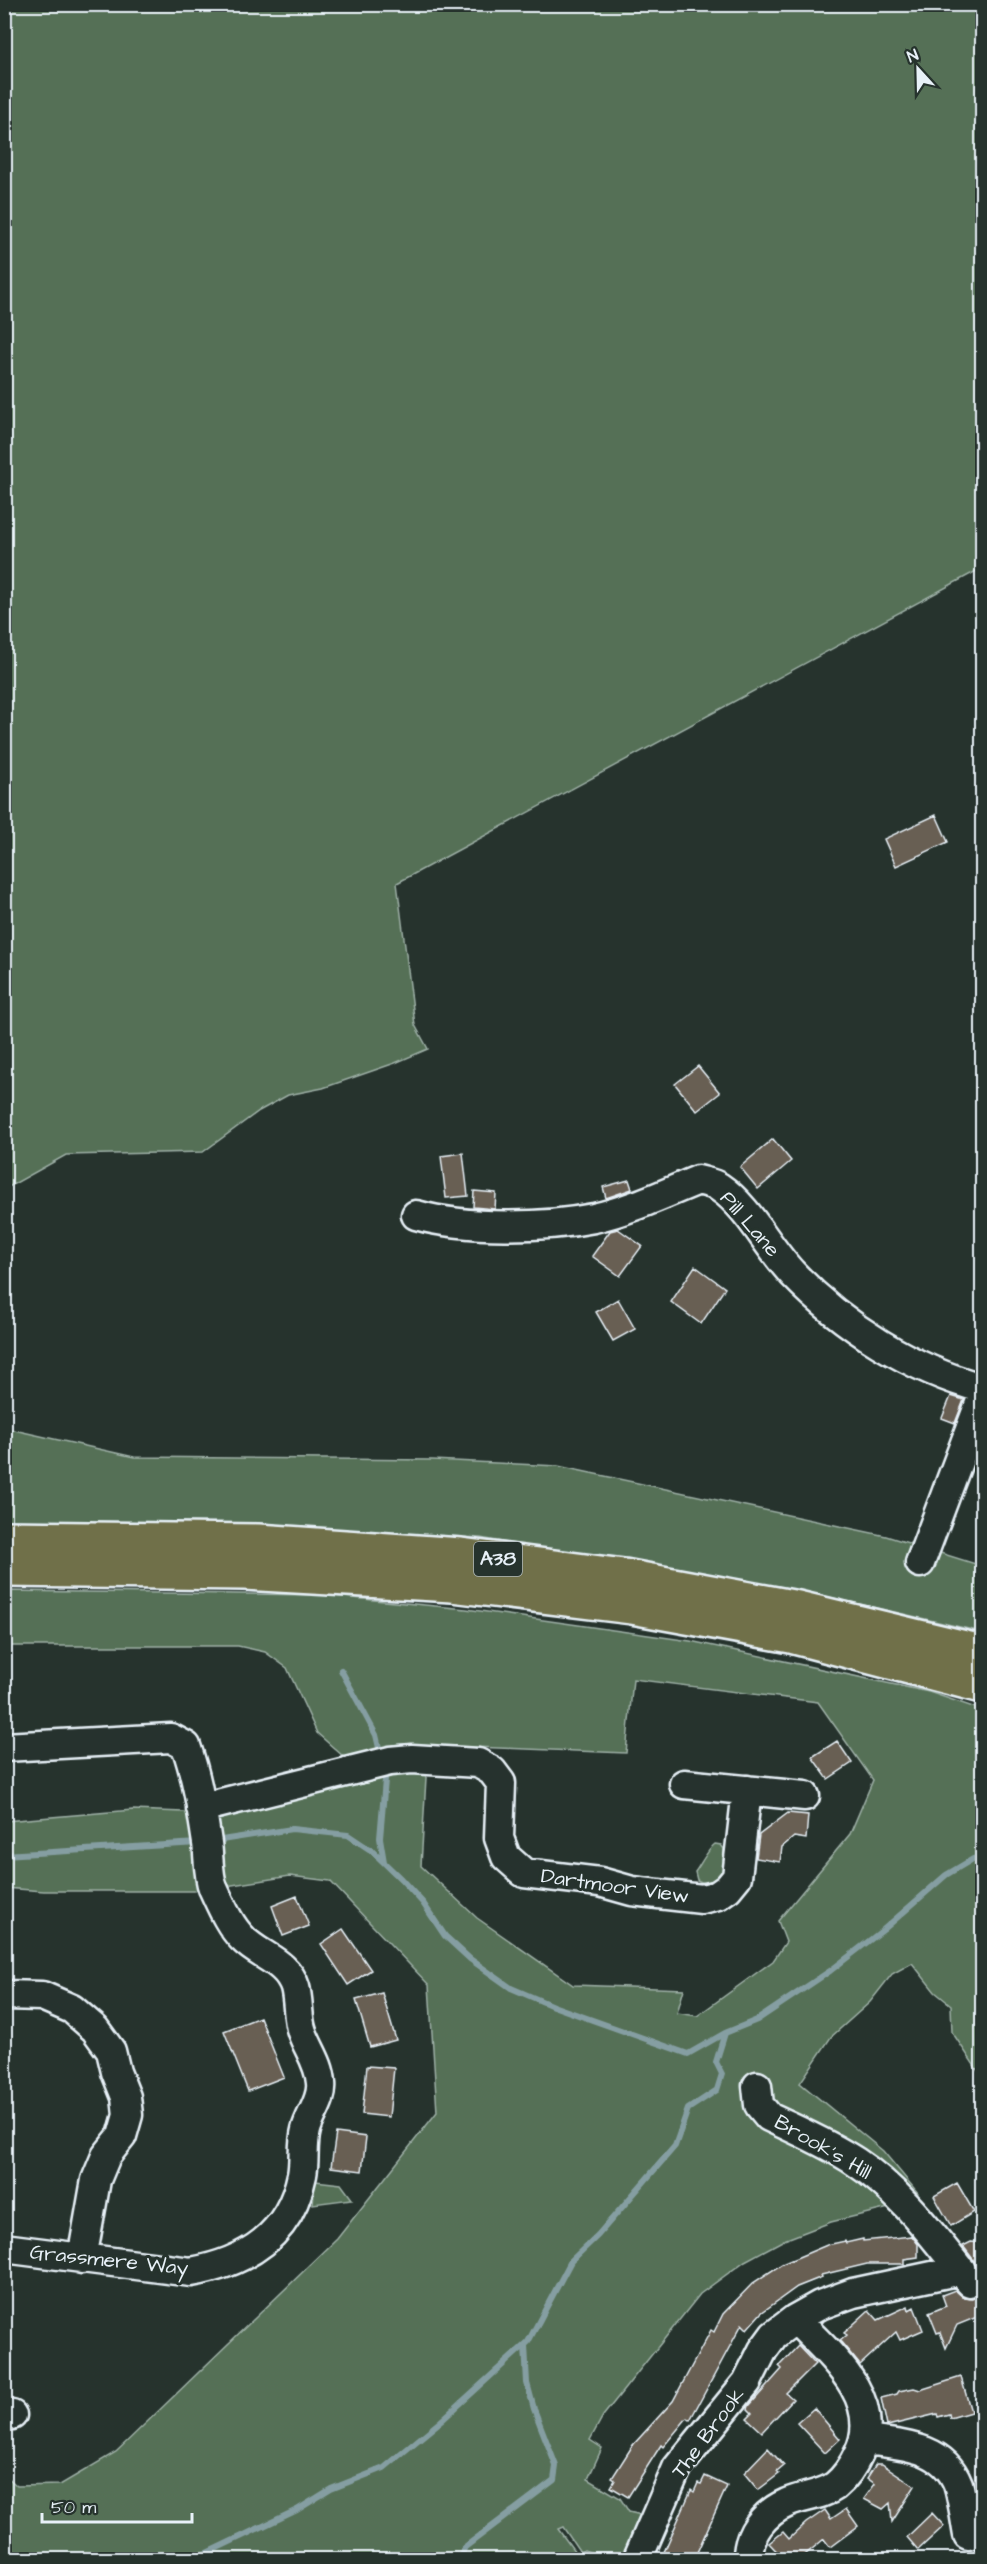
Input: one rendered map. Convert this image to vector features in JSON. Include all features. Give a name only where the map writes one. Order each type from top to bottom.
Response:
[{"type":"highway","name":"A38","points":[[4,1538],[258,1541],[460,1555],[624,1575],[798,1608],[982,1652]]},
{"type":"highway","name":"A38","points":[[4,1570],[244,1573],[452,1585],[632,1607],[790,1636],[982,1686]]},
{"type":"street","name":"Pill Lane","points":[[416,1215],[459,1224],[537,1224],[594,1218],[650,1200],[698,1180],[718,1186],[738,1204],[790,1272],[815,1297],[882,1345],[922,1367],[982,1388]]},
{"type":"street","points":[[920,1563],[982,1398]]},
{"type":"street","name":"Grassmere Way","points":[[4,1747],[171,1738],[186,1746],[194,1767],[212,1885],[228,1919],[243,1940],[274,1960],[286,1972],[295,1987],[302,2031],[320,2071],[322,2086],[317,2106],[306,2127],[302,2173],[297,2193],[285,2218],[273,2234],[248,2254],[219,2267],[191,2272],[4,2248]]},
{"type":"street","name":"Dartmoor View","points":[[205,1830],[390,1761],[420,1759],[478,1763],[492,1770],[501,1783],[499,1838],[506,1857],[524,1873],[600,1882],[632,1891],[702,1899],[718,1895],[737,1877],[747,1790]]},
{"type":"street","points":[[684,1784],[805,1796]]},
{"type":"street","points":[[4,1995],[42,1996],[72,2008],[95,2029],[111,2051],[126,2097],[128,2115],[122,2136],[106,2156],[96,2180],[82,2259]]},
{"type":"street","name":"Brook's Hill","points":[[757,2086],[759,2104],[769,2117],[856,2162],[898,2196],[926,2225],[966,2277]]},
{"type":"street","name":"The Brook","points":[[638,2559],[677,2468],[747,2382],[763,2350],[774,2335],[795,2319],[853,2293],[966,2277]]},
{"type":"street","points":[[748,2559],[754,2532],[767,2515],[787,2503],[834,2487],[850,2470],[865,2440],[867,2424],[860,2396],[846,2372],[795,2319]]},
{"type":"street","points":[[865,2440],[921,2449],[947,2466],[958,2484],[965,2536]]},
{"type":"green space","points":[[5,4],[982,5],[982,568],[397,883],[415,1025],[428,1049],[323,1088],[288,1095],[259,1111],[203,1152],[66,1155],[5,1189]]},
{"type":"green space","points":[[5,1428],[134,1457],[432,1460],[558,1466],[886,1536],[982,1566],[982,1632],[820,1595],[480,1538],[213,1523],[5,1523]]},
{"type":"green space","points":[[5,1591],[322,1595],[466,1609],[690,1641],[929,1692],[982,1710],[982,2077],[952,2032],[951,2005],[935,1992],[912,1963],[892,1974],[870,2002],[831,2037],[800,2083],[883,2151],[918,2193],[889,2208],[831,2222],[784,2240],[745,2261],[700,2294],[603,2416],[590,2440],[602,2448],[588,2479],[620,2498],[629,2512],[654,2518],[637,2559],[609,2559],[584,2550],[580,2552],[563,2527],[558,2529],[575,2552],[564,2559],[5,2559],[4,2474],[17,2486],[60,2485],[116,2452],[337,2239],[437,2112],[429,1985],[330,1881],[290,1876],[193,1891],[44,1891],[5,1888],[5,1821],[133,1810],[183,1812],[427,1760],[421,1866],[477,1918],[573,1985],[684,1989],[677,2013],[697,2016],[773,1961],[786,1942],[778,1921],[850,1834],[873,1780],[818,1702],[633,1679],[626,1753],[399,1744],[344,1757],[317,1733],[287,1668],[265,1652],[238,1646],[5,1646]]},
{"type":"green space","points":[[715,1844],[721,1845],[724,1849],[722,1875],[719,1880],[703,1883],[697,1880],[695,1872]]},
{"type":"green space","points":[[315,2181],[341,2184],[352,2199],[313,2204]]},
{"type":"building","points":[[936,815],[948,842],[896,866],[884,839]]},
{"type":"building","points":[[698,1066],[720,1093],[697,1111],[675,1084]]},
{"type":"building","points":[[773,1139],[791,1161],[758,1189],[740,1167]]},
{"type":"building","points":[[463,1153],[468,1196],[446,1198],[441,1156]]},
{"type":"building","points":[[629,1180],[632,1189],[606,1198],[603,1187]]},
{"type":"building","points":[[474,1191],[496,1193],[495,1209],[473,1207]]},
{"type":"building","points":[[618,1229],[642,1246],[620,1276],[592,1256],[610,1231]]},
{"type":"building","points":[[695,1266],[725,1288],[701,1324],[671,1302]]},
{"type":"building","points":[[618,1299],[635,1329],[613,1341],[596,1312]]},
{"type":"building","points":[[951,1396],[964,1400],[955,1423],[942,1418]]},
{"type":"building","points":[[837,1741],[852,1763],[828,1779],[812,1757]]},
{"type":"building","points":[[788,1813],[808,1815],[806,1839],[794,1837],[782,1847],[780,1862],[756,1858],[759,1835]]},
{"type":"building","points":[[297,1896],[309,1926],[283,1936],[272,1906]]},
{"type":"building","points":[[343,1929],[371,1970],[348,1985],[321,1944]]},
{"type":"building","points":[[382,1993],[396,2040],[370,2047],[356,2000]]},
{"type":"building","points":[[260,2017],[284,2077],[248,2091],[224,2031]]},
{"type":"building","points":[[367,2066],[394,2068],[389,2117],[362,2114]]},
{"type":"building","points":[[336,2133],[366,2137],[362,2171],[331,2167]]},
{"type":"building","points":[[957,2183],[974,2212],[951,2226],[934,2196]]},
{"type":"building","points":[[912,2236],[918,2244],[918,2257],[904,2259],[904,2264],[867,2264],[821,2275],[822,2277],[797,2287],[761,2313],[747,2329],[742,2324],[690,2420],[687,2418],[663,2447],[661,2445],[628,2497],[611,2487],[615,2480],[612,2478],[633,2445],[673,2401],[711,2330],[714,2332],[723,2314],[753,2283],[782,2264],[827,2245],[863,2239],[863,2241]]},
{"type":"building","points":[[971,2242],[982,2243],[982,2271],[963,2246]]},
{"type":"building","points":[[955,2290],[963,2297],[972,2298],[982,2292],[982,2315],[957,2325],[946,2348],[929,2313],[946,2306],[942,2295]]},
{"type":"building","points":[[908,2306],[909,2310],[914,2307],[923,2330],[900,2340],[896,2332],[860,2365],[840,2341],[847,2335],[844,2333],[869,2310],[878,2320]]},
{"type":"building","points":[[798,2346],[815,2364],[786,2393],[793,2399],[762,2432],[747,2418],[752,2413],[748,2409],[749,2406],[782,2369],[779,2366]]},
{"type":"building","points":[[961,2377],[971,2412],[950,2418],[949,2414],[938,2417],[937,2414],[887,2426],[881,2398],[897,2394],[899,2391],[914,2388],[920,2390]]},
{"type":"building","points":[[814,2408],[840,2439],[825,2453],[797,2423]]},
{"type":"building","points":[[768,2448],[784,2466],[777,2472],[779,2474],[758,2490],[744,2473]]},
{"type":"building","points":[[876,2464],[882,2464],[915,2486],[892,2522],[890,2503],[883,2509],[864,2499],[875,2484],[867,2478]]},
{"type":"building","points":[[705,2476],[727,2486],[694,2559],[661,2559],[691,2490],[694,2492],[698,2483],[701,2484]]},
{"type":"building","points":[[846,2509],[858,2526],[830,2547],[824,2539],[800,2559],[784,2559],[769,2543],[783,2532],[789,2539],[825,2510],[831,2519]]},
{"type":"building","points":[[932,2513],[944,2526],[918,2550],[907,2537]]},
{"type":"waterway","points":[[341,1670],[376,1735],[380,1752]]},
{"type":"waterway","points":[[384,1862],[380,1838],[385,1780]]},
{"type":"waterway","points":[[215,1841],[292,1829],[348,1835],[372,1851],[401,1879],[423,1903],[445,1936],[470,1959],[511,1988],[553,2006],[688,2054],[725,2033]]},
{"type":"waterway","points":[[4,1855],[198,1843]]},
{"type":"waterway","points":[[192,2560],[297,2510],[331,2489],[384,2468],[441,2421],[528,2342],[571,2261],[598,2235],[675,2146],[688,2109],[717,2090],[722,2074],[716,2062],[725,2033],[757,2020],[830,1971],[883,1930],[946,1875],[973,1859],[982,1857]]},
{"type":"waterway","points":[[459,2560],[465,2547],[554,2480],[556,2466],[534,2409],[527,2383],[525,2345]]}]
